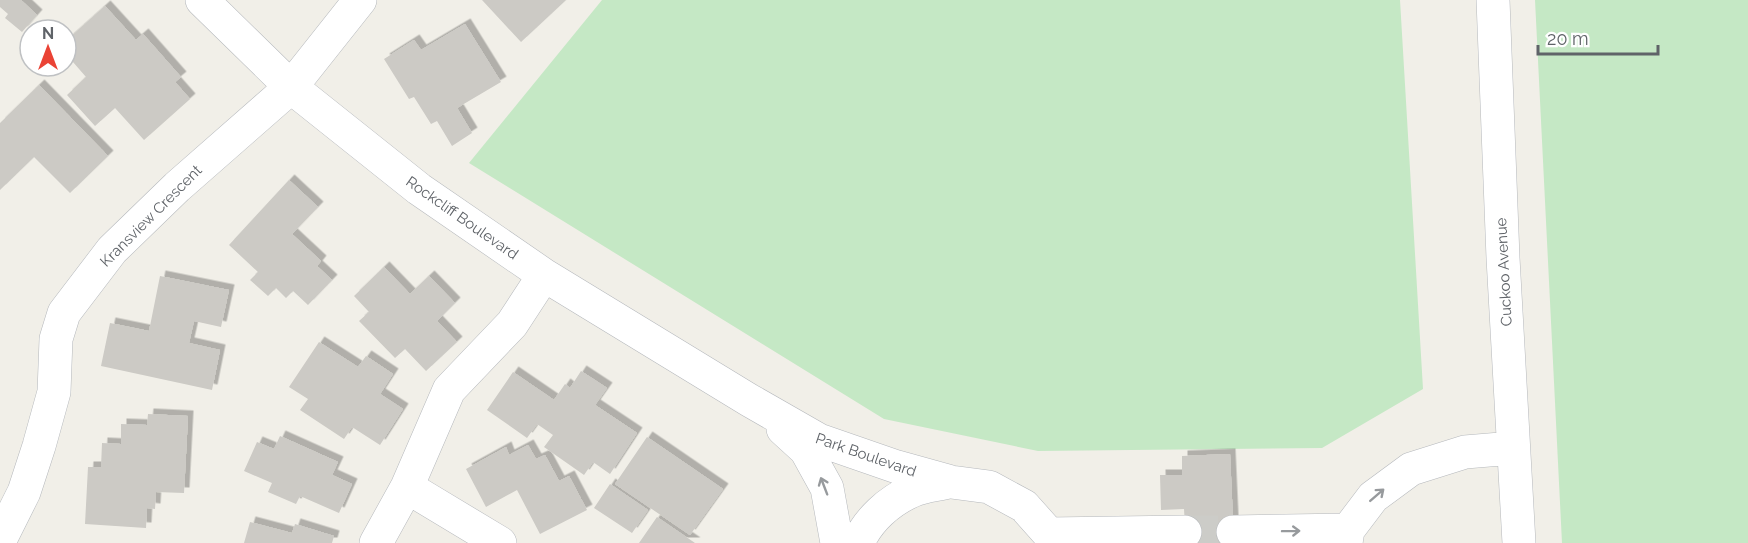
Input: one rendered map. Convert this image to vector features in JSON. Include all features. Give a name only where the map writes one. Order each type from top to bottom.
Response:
[{"type":"street","name":"Rockcliff Boulevard","points":[[202,0],[291,87],[419,189],[544,275],[749,400]]},
{"type":"street","name":"Kransview Crescent","points":[[0,540],[24,492],[39,446],[54,392],[56,339],[64,313],[112,250],[177,187],[291,87],[360,0]]},
{"type":"street","name":"Cuckoo Avenue","points":[[1493,0],[1503,258],[1519,543]]},
{"type":"street","points":[[376,543],[407,487],[449,390],[512,324],[544,275]]},
{"type":"street","name":"Park Boulevard","points":[[749,400],[819,440],[951,482],[989,487],[1024,506],[1051,539]]},
{"type":"street","name":"Park Boulevard","points":[[749,400],[806,450],[827,488],[837,543]]},
{"type":"street","points":[[1233,532],[1347,536],[1373,497],[1411,469],[1465,452],[1513,448]]},
{"type":"street","name":"Park Boulevard","points":[[858,543],[875,517],[893,501],[914,490],[951,482]]},
{"type":"street","points":[[407,487],[500,543]]},
{"type":"street","points":[[1051,539],[1185,532]]},
{"type":"green space","points":[[602,0],[1400,0],[1423,389],[1322,448],[1038,451],[884,419],[469,163]]},
{"type":"green space","points":[[1535,0],[1748,0],[1748,543],[1562,543]]},
{"type":"building","points":[[0,0],[21,0],[37,15],[34,18],[18,18],[18,29],[5,18],[8,14],[0,7]]},
{"type":"building","points":[[482,0],[566,0],[521,42]]},
{"type":"building","points":[[105,6],[136,40],[143,34],[181,77],[175,82],[190,99],[144,140],[115,108],[95,126],[67,95],[86,77],[78,68],[78,30]]},
{"type":"building","points":[[465,24],[501,82],[457,108],[472,133],[452,146],[437,121],[431,124],[414,97],[409,99],[384,59],[414,40],[421,50]]},
{"type":"building","points":[[39,85],[108,156],[70,193],[34,157],[0,190],[0,123]]},
{"type":"building","points":[[289,180],[318,207],[292,234],[321,261],[317,266],[332,280],[308,305],[293,291],[286,298],[276,288],[268,296],[250,280],[258,272],[229,245]]},
{"type":"building","points":[[384,267],[410,294],[429,276],[455,303],[437,321],[457,342],[426,371],[405,349],[395,358],[359,321],[369,312],[354,296]]},
{"type":"building","points":[[160,276],[229,290],[221,327],[194,321],[189,343],[220,350],[212,390],[101,366],[110,323],[149,331]]},
{"type":"building","points":[[319,342],[358,367],[366,356],[393,374],[380,394],[403,409],[380,445],[352,427],[344,439],[300,410],[308,399],[289,387]]},
{"type":"building","points":[[581,371],[607,388],[595,405],[637,433],[610,474],[593,462],[584,475],[544,447],[553,435],[537,424],[527,438],[487,410],[513,372],[554,400],[565,384],[570,388]]},
{"type":"building","points":[[148,414],[188,416],[184,493],[156,492],[155,509],[147,508],[146,528],[85,524],[88,467],[101,467],[102,443],[121,444],[121,424],[147,425]]},
{"type":"building","points":[[280,436],[338,462],[332,475],[352,484],[339,513],[300,496],[296,504],[268,492],[272,483],[244,471],[257,442],[274,449]]},
{"type":"building","points":[[647,437],[723,489],[690,535],[615,484]]},
{"type":"building","points":[[528,445],[536,459],[545,455],[559,481],[569,476],[587,510],[540,534],[517,490],[486,507],[466,469],[506,447],[509,455]]},
{"type":"building","points":[[1230,454],[1234,543],[1186,543],[1184,509],[1161,510],[1160,475],[1182,475],[1182,456]]},
{"type":"building","points":[[610,484],[648,510],[632,533],[594,508]]},
{"type":"building","points":[[657,517],[695,543],[639,543]]},
{"type":"building","points":[[250,522],[292,533],[295,524],[334,536],[332,543],[244,543]]},
{"type":"tunnel","points":[[1185,532],[1233,532]]}]
